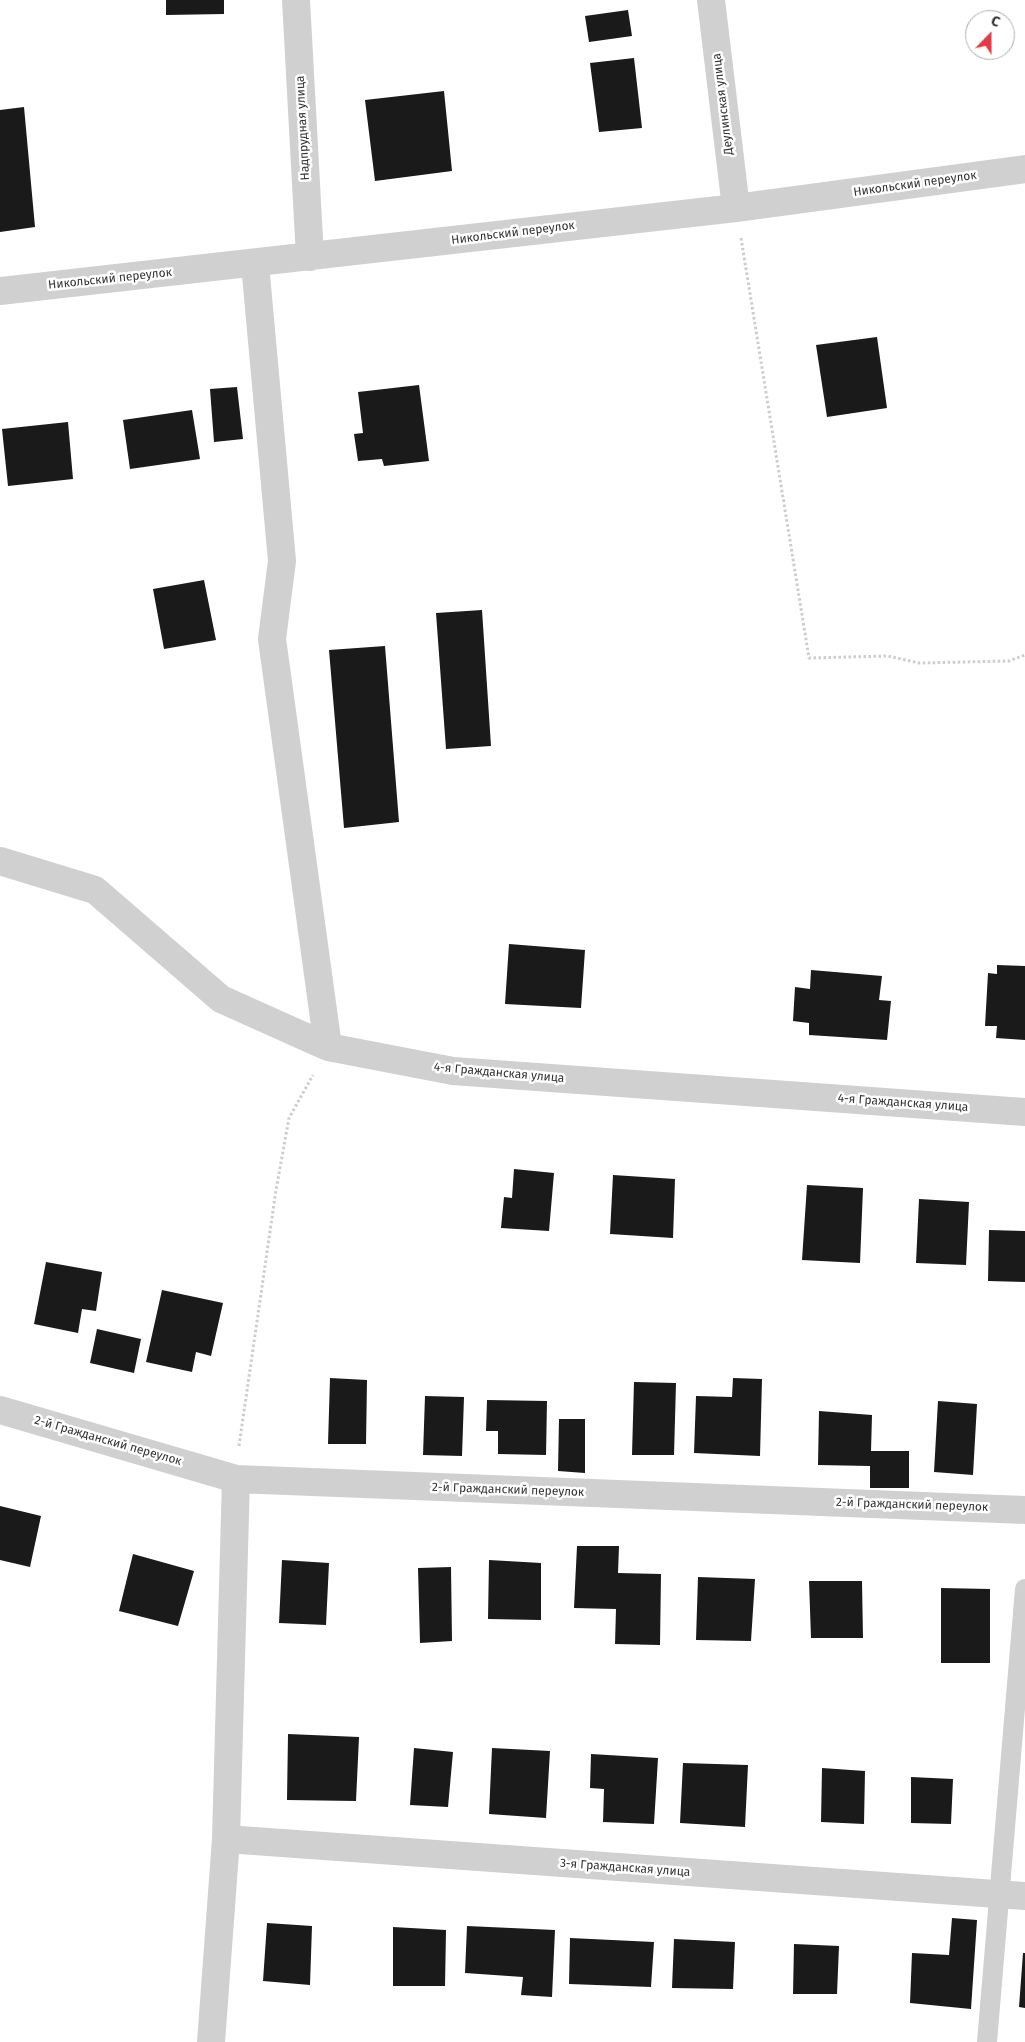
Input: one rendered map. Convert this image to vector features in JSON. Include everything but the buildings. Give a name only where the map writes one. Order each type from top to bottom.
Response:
[{"type":"street","name":"Надпрудная улица","points":[[296,0],[310,257]]},
{"type":"street","name":"Деулинская улица","points":[[711,0],[736,208]]},
{"type":"street","name":"Никольский переулок","points":[[0,291],[255,264],[736,208],[1025,169]]},
{"type":"street","points":[[255,264],[282,562],[272,639],[328,1047]]},
{"type":"street","name":"4-я Гражданская улица","points":[[0,861],[95,890],[221,999],[328,1047],[453,1071],[1025,1112]]},
{"type":"street","name":"2-й Гражданский переулок","points":[[0,1410],[236,1479],[1025,1510]]},
{"type":"street","points":[[211,2042],[226,1839],[236,1479]]},
{"type":"street","name":"3-я Гражданская улица","points":[[226,1839],[1012,1896]]},
{"type":"lane","points":[[987,2042],[1012,1896],[1025,1588]]},
{"type":"path","points":[[736,208],[809,658],[888,656],[920,663],[1009,661],[1025,655]]},
{"type":"path","points":[[236,1479],[276,1190],[289,1118],[328,1047]]}]
